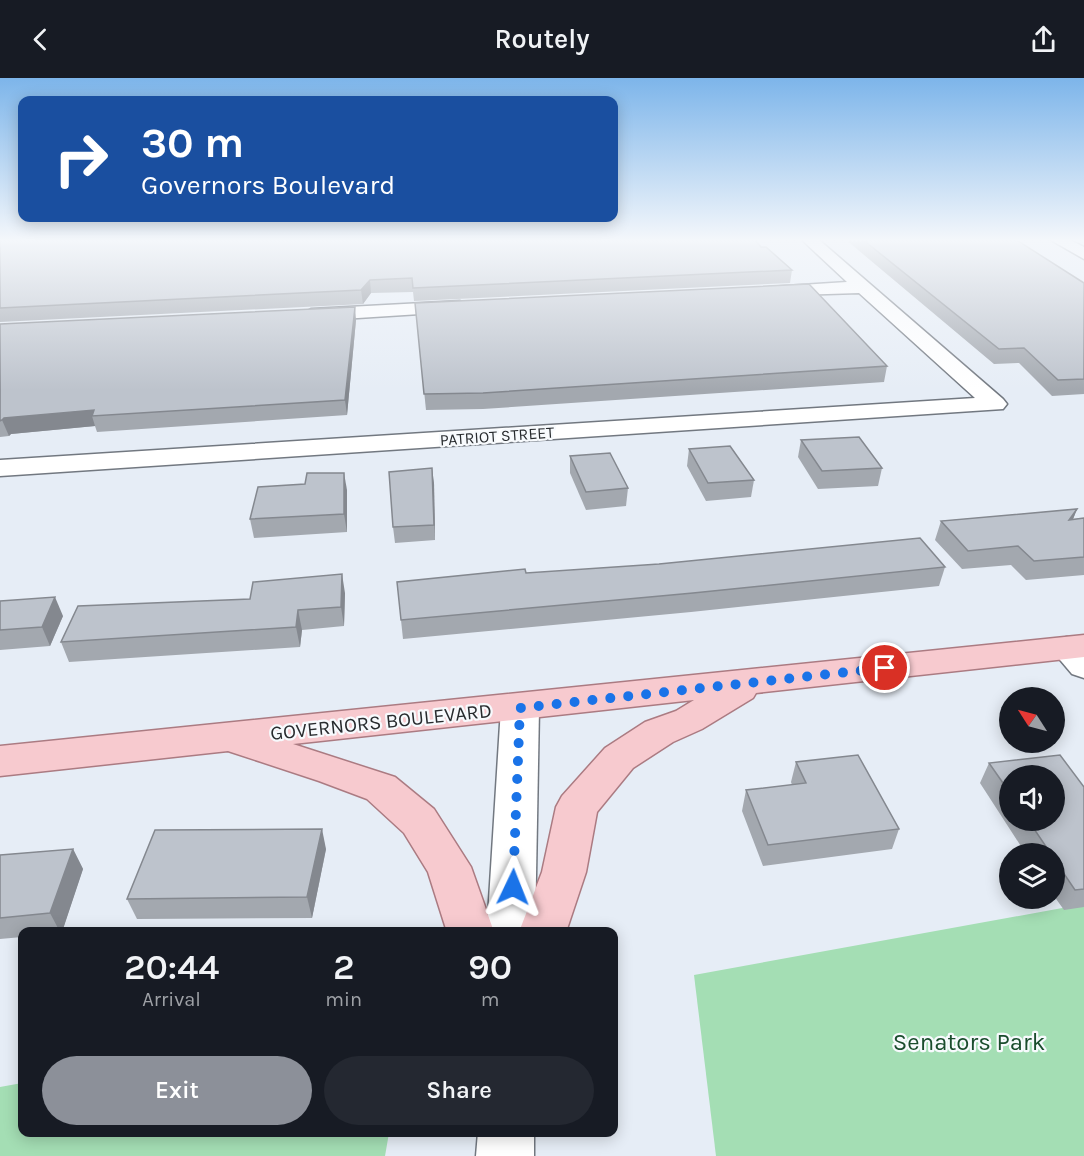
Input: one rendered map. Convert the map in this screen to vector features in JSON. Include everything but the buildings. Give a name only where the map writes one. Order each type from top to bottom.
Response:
[{"type":"main road","name":"GOVERNORS BOULEVARD","points":[[0,761],[748,684],[1078,654]]},
{"type":"main road","points":[[544,927],[564,872],[577,807],[619,758],[659,732],[689,720],[748,684]]},
{"type":"main road","points":[[227,738],[333,770],[381,788],[419,821],[449,867],[469,927]]},
{"type":"street","points":[[756,292],[814,289]]},
{"type":"street","name":"PATRIOT STREET","points":[[0,468],[994,404],[867,289]]},
{"type":"street","points":[[291,316],[481,306]]},
{"type":"street","points":[[512,927],[520,708]]},
{"type":"street","points":[[505,1156],[506,1137]]},
{"type":"green space","name":"Senators Park","points":[[1084,904],[1084,1156],[716,1156],[694,975]]},
{"type":"green space","points":[[18,1084],[18,1137],[388,1137],[385,1156],[0,1156],[0,1087]]},
{"type":"route","points":[[513,887],[520,708],[885,668]]}]
